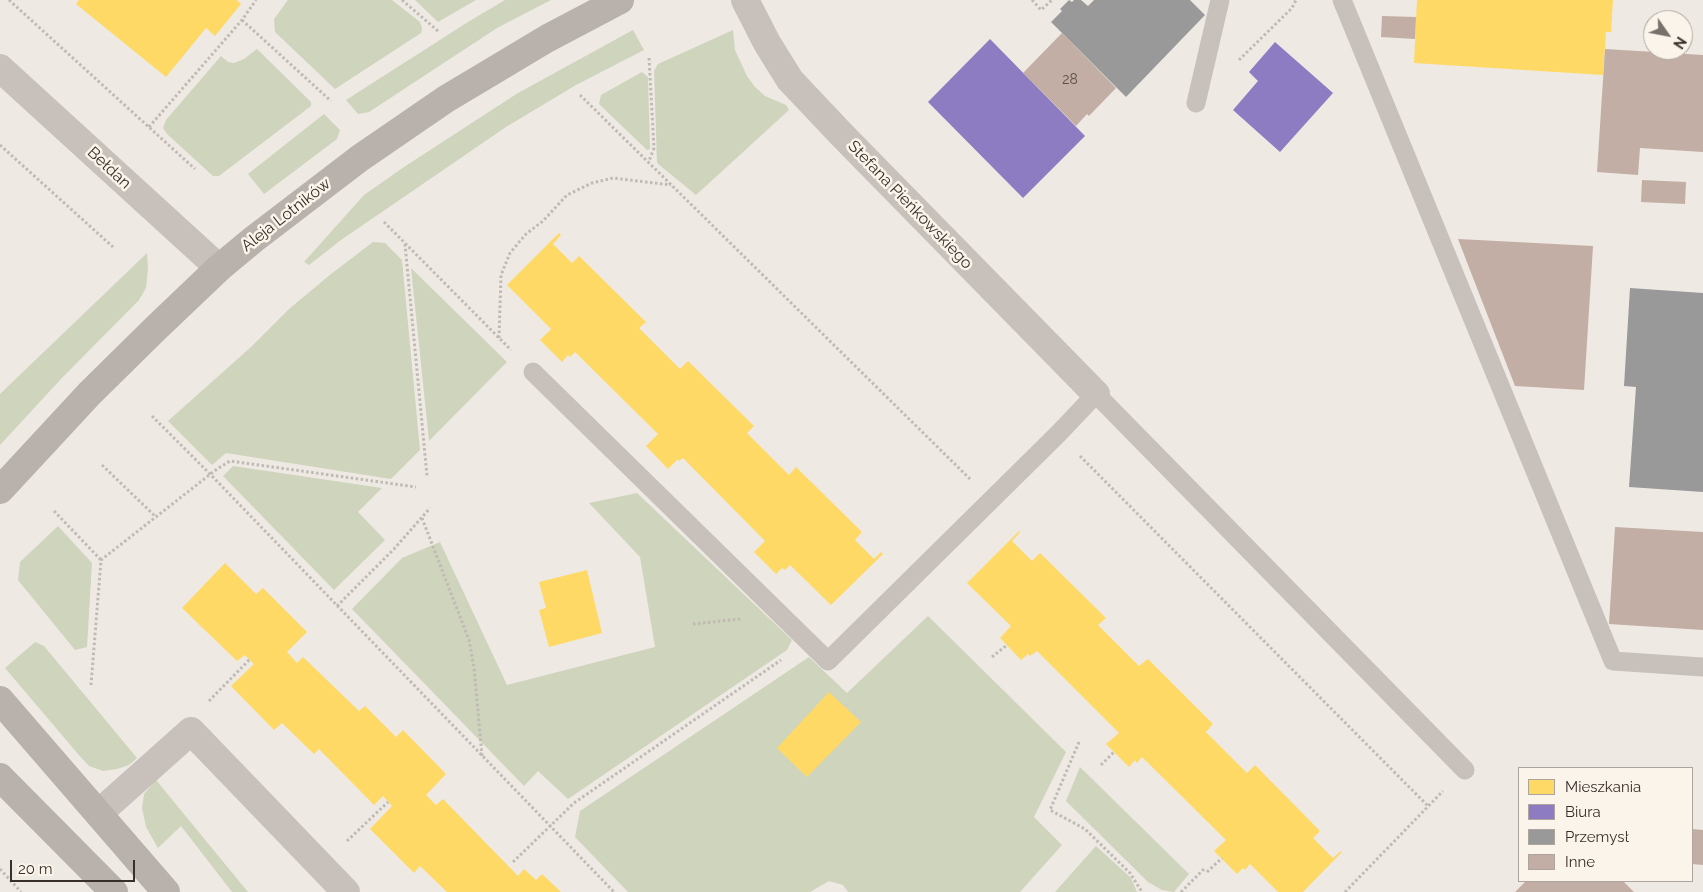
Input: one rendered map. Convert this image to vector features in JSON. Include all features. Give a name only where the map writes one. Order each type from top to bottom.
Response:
[{"type":"street","name":"Aleja Lotników","points":[[0,490],[97,387],[155,329],[219,268],[254,239],[360,158],[446,99],[548,38],[620,0]]},
{"type":"street","name":"Stefana Pieńkowskiego","points":[[745,0],[767,43],[790,80],[848,142],[1096,394]]},
{"type":"street","name":"Bełdan","points":[[0,68],[219,268]]},
{"type":"street","points":[[0,700],[166,892]]},
{"type":"street","points":[[99,813],[190,731],[346,892]]},
{"type":"street","points":[[0,777],[114,892]]},
{"type":"lane","points":[[1196,103],[1220,0]]},
{"type":"lane","points":[[1342,0],[1613,661],[1703,667]]},
{"type":"lane","points":[[533,372],[828,661],[1058,434],[1096,394],[1465,770]]},
{"type":"path","points":[[9,0],[195,169]]},
{"type":"path","points":[[149,127],[242,20],[256,0]]},
{"type":"path","points":[[402,0],[438,31]]},
{"type":"path","points":[[1032,0],[1041,10],[1052,0]]},
{"type":"path","points":[[1237,62],[1292,8],[1296,0]]},
{"type":"path","points":[[242,20],[331,101]]},
{"type":"path","points":[[649,58],[654,148],[649,162]]},
{"type":"path","points":[[580,95],[991,500]]},
{"type":"path","points":[[0,145],[113,247]]},
{"type":"path","points":[[499,338],[501,275],[510,253],[526,234],[543,221],[567,195],[592,182],[613,178],[672,186]]},
{"type":"path","points":[[384,222],[533,372]]},
{"type":"path","points":[[405,244],[427,476]]},
{"type":"path","points":[[152,416],[614,892]]},
{"type":"path","points":[[1058,434],[1428,806]]},
{"type":"path","points":[[91,685],[101,560],[210,474],[230,462],[416,487]]},
{"type":"path","points":[[102,465],[156,517]]},
{"type":"path","points":[[337,606],[394,549],[430,508]]},
{"type":"path","points":[[54,511],[101,560]]},
{"type":"path","points":[[422,518],[469,640],[474,667],[482,756]]},
{"type":"path","points":[[512,862],[574,803],[808,642]]},
{"type":"path","points":[[992,657],[1007,645]]},
{"type":"path","points":[[229,680],[250,659]]},
{"type":"path","points":[[1079,742],[1050,810],[1085,829],[1130,873],[1142,892]]},
{"type":"path","points":[[1101,765],[1114,752]]},
{"type":"path","points":[[1345,892],[1465,770]]},
{"type":"path","points":[[363,825],[388,802]]},
{"type":"path","points":[[1207,872],[1222,858]]},
{"type":"path","points":[[0,869],[21,892]]},
{"type":"path","points":[[1181,892],[1204,869]]},
{"type":"green space","points":[[288,0],[392,0],[420,22],[421,33],[335,89],[275,32],[274,19]]},
{"type":"green space","points":[[415,0],[476,0],[438,22]]},
{"type":"green space","points":[[505,0],[551,0],[497,28],[369,112],[358,114],[346,100],[468,22]]},
{"type":"green space","points":[[633,30],[644,50],[576,85],[506,127],[341,240],[309,265],[304,262],[364,195],[518,93]]},
{"type":"green space","points":[[733,30],[735,50],[747,76],[765,96],[786,105],[789,110],[696,195],[657,163],[654,71],[658,64]]},
{"type":"green space","points":[[257,49],[311,102],[311,106],[219,176],[213,176],[167,134],[163,128],[166,120],[221,56],[228,62],[234,63],[244,59]]},
{"type":"green space","points":[[642,72],[648,77],[650,149],[647,150],[599,104],[601,95]]},
{"type":"green space","points":[[324,114],[340,130],[337,139],[264,194],[248,174]]},
{"type":"green space","points":[[373,242],[385,243],[402,260],[420,450],[391,479],[226,453],[212,465],[168,421],[251,347],[289,309]]},
{"type":"green space","points":[[147,253],[146,288],[139,300],[61,379],[0,445],[0,394]]},
{"type":"green space","points":[[411,268],[507,362],[429,441]]},
{"type":"green space","points":[[233,466],[382,488],[358,512],[385,540],[334,590],[223,476]]},
{"type":"green space","points":[[637,493],[792,640],[787,650],[568,799],[538,771],[524,786],[352,609],[402,558],[440,542],[507,685],[655,647],[640,557],[589,503]]},
{"type":"green space","points":[[58,526],[92,563],[87,647],[75,650],[18,580],[20,562]]},
{"type":"green space","points":[[928,616],[1066,752],[1034,817],[1062,845],[1020,892],[848,892],[843,885],[829,881],[810,892],[628,892],[575,837],[580,811],[809,657],[847,693]]},
{"type":"green space","points":[[35,642],[44,646],[137,758],[129,765],[103,771],[89,766],[5,668]]},
{"type":"green space","points":[[1080,767],[1189,874],[1174,892],[1162,890],[1148,882],[1066,801]]},
{"type":"green space","points":[[156,780],[248,892],[232,892],[181,826],[158,848],[146,827],[142,808],[144,794]]},
{"type":"green space","points":[[1096,846],[1131,878],[1137,892],[1055,892]]},
{"type":"building: Mieszkania","points":[[79,0],[237,0],[241,4],[215,36],[206,28],[166,77],[76,4]]},
{"type":"building: Mieszkania","points":[[1417,0],[1613,0],[1611,32],[1606,32],[1603,75],[1414,63]]},
{"type":"building: Mieszkania","points":[[559,233],[561,235],[553,244],[572,263],[579,256],[646,322],[639,328],[680,369],[688,361],[754,426],[747,433],[789,475],[796,467],[862,532],[855,540],[874,559],[881,552],[883,554],[831,605],[790,565],[785,570],[782,568],[776,574],[754,552],[765,541],[683,458],[679,461],[678,459],[668,469],[646,446],[658,434],[575,352],[570,357],[568,355],[562,362],[540,340],[551,329],[507,285]]},
{"type":"building: Mieszkania","points":[[1019,531],[1012,541],[1032,561],[1040,553],[1106,618],[1098,625],[1139,666],[1148,659],[1213,724],[1206,732],[1247,773],[1255,765],[1320,831],[1313,838],[1333,858],[1342,852],[1303,892],[1278,892],[1250,864],[1245,870],[1243,868],[1237,874],[1214,851],[1226,840],[1142,757],[1137,763],[1135,760],[1129,767],[1106,744],[1119,733],[1037,651],[1030,656],[1028,654],[1021,660],[1000,638],[1011,626],[967,583]]},
{"type":"building: Mieszkania","points":[[225,563],[256,594],[263,588],[307,632],[287,652],[297,663],[303,657],[359,711],[365,706],[396,737],[403,730],[446,774],[426,795],[436,805],[443,799],[518,876],[524,869],[536,880],[542,874],[561,892],[447,892],[420,866],[414,873],[370,829],[392,806],[383,796],[374,805],[319,749],[314,754],[282,723],[274,730],[231,686],[254,664],[245,655],[237,661],[182,608]]},
{"type":"building: Mieszkania","points":[[587,570],[602,633],[549,647],[539,610],[546,608],[539,582]]},
{"type":"building: Mieszkania","points":[[829,692],[861,722],[807,777],[777,748]]},
{"type":"building: Biura","points":[[990,39],[1085,136],[1023,198],[928,102]]},
{"type":"building: Biura","points":[[1275,42],[1333,93],[1280,152],[1233,110],[1258,81],[1249,72]]},
{"type":"building: Przemysł","points":[[1069,0],[1072,2],[1074,0],[1081,0],[1088,6],[1094,0],[1190,0],[1205,15],[1126,97],[1051,22],[1062,11],[1060,9]]},
{"type":"building: Przemysł","points":[[1630,288],[1703,293],[1703,492],[1629,487],[1636,387],[1624,386]]},
{"type":"building: Inne","points":[[1382,16],[1416,17],[1415,39],[1381,37]]},
{"type":"building: Inne","points":[[1062,33],[1116,88],[1089,116],[1087,114],[1076,126],[1023,73]]},
{"type":"building: Inne","points":[[1605,49],[1643,51],[1643,60],[1693,60],[1693,54],[1703,55],[1703,152],[1640,148],[1638,175],[1597,172]]},
{"type":"building: Inne","points":[[1642,180],[1686,182],[1685,204],[1641,202]]},
{"type":"building: Inne","points":[[1458,239],[1593,246],[1584,390],[1515,386]]},
{"type":"building: Inne","points":[[1615,527],[1703,532],[1703,630],[1609,624]]},
{"type":"building: Inne","points":[[1693,829],[1703,830],[1703,865],[1693,864]]},
{"type":"building: Inne","points":[[1525,882],[1624,882],[1634,892],[1515,892]]}]
